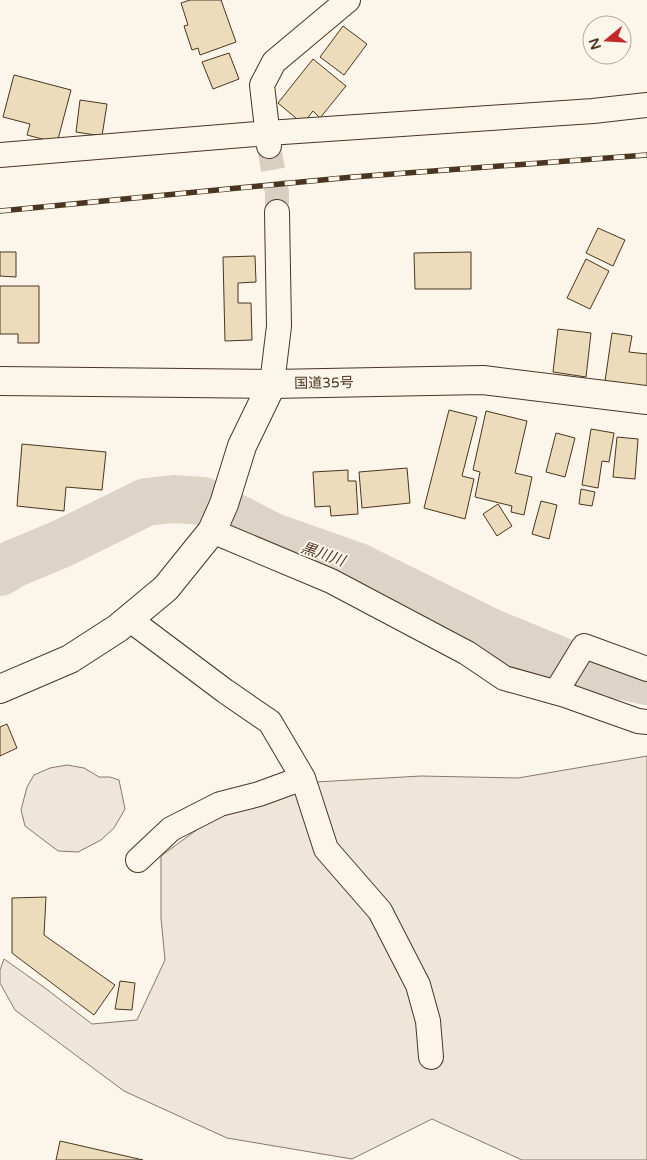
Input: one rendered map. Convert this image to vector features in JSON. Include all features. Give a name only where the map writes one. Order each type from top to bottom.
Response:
[{"type":"main road","name":"国道35号","points":[[0,381],[272,384],[483,380],[647,400]]},
{"type":"main road","points":[[0,690],[70,658],[118,628],[166,588],[212,531],[224,504],[242,446],[272,384]]},
{"type":"street","points":[[269,140],[262,86],[266,76],[274,62],[348,0]]},
{"type":"street","points":[[0,155],[269,140],[647,105]]},
{"type":"street","points":[[272,384],[278,326],[277,212]]},
{"type":"street","points":[[212,531],[331,581],[467,653],[504,678],[556,691],[638,721],[647,722]]},
{"type":"street","points":[[129,619],[225,691],[270,722],[303,778],[326,848],[380,911],[418,985],[428,1021],[431,1058]]},
{"type":"street","points":[[556,691],[584,646],[647,669]]},
{"type":"street","points":[[138,860],[171,829],[220,804],[259,794],[303,778]]},
{"type":"shaded area","points":[[647,756],[647,1160],[522,1160],[432,1119],[352,1159],[227,1138],[124,1091],[15,1010],[0,983],[0,970],[4,959],[92,1024],[137,1020],[165,960],[161,918],[161,856],[209,821],[316,782],[421,776],[518,778]]},
{"type":"shaded area","points":[[67,765],[84,768],[99,777],[110,777],[119,780],[125,809],[114,828],[101,840],[78,852],[58,851],[25,826],[21,810],[27,787],[34,775],[50,768]]},
{"type":"building","points":[[190,0],[221,0],[236,42],[200,55],[198,48],[192,50],[184,26],[188,25],[181,3]]},
{"type":"building","points":[[343,26],[367,44],[344,75],[320,57]]},
{"type":"building","points":[[229,53],[239,79],[213,89],[202,62]]},
{"type":"building","points":[[313,59],[346,86],[320,118],[313,111],[303,124],[278,103]]},
{"type":"building","points":[[14,75],[71,90],[57,143],[27,135],[30,124],[3,117]]},
{"type":"building","points":[[80,100],[107,104],[102,136],[76,132]]},
{"type":"building","points":[[598,228],[625,240],[613,266],[586,253]]},
{"type":"building","points":[[0,252],[16,252],[16,277],[0,276]]},
{"type":"building","points":[[471,252],[471,289],[415,289],[414,253]]},
{"type":"building","points":[[255,256],[256,282],[238,283],[238,303],[251,303],[252,340],[225,341],[223,257]]},
{"type":"building","points":[[586,259],[609,271],[590,309],[567,298]]},
{"type":"building","points":[[0,286],[39,286],[39,343],[18,343],[18,334],[0,334]]},
{"type":"building","points":[[558,329],[591,333],[586,377],[553,372]]},
{"type":"building","points":[[612,333],[632,336],[629,352],[647,354],[647,387],[605,381]]},
{"type":"building","points":[[449,410],[477,417],[462,476],[474,479],[465,519],[424,508]]},
{"type":"building","points":[[486,411],[527,421],[515,473],[532,477],[524,515],[511,512],[512,506],[475,497],[480,472],[473,470]]},
{"type":"building","points":[[591,429],[614,433],[609,462],[602,461],[598,488],[582,485]]},
{"type":"building","points":[[556,433],[575,438],[565,477],[546,472]]},
{"type":"building","points":[[617,437],[638,439],[635,479],[613,477]]},
{"type":"building","points":[[22,444],[106,452],[102,490],[66,487],[64,511],[17,506]]},
{"type":"building","points":[[407,468],[410,503],[362,508],[359,472]]},
{"type":"building","points":[[348,470],[348,481],[356,481],[358,514],[331,516],[330,506],[315,507],[313,472]]},
{"type":"building","points":[[581,489],[595,492],[592,506],[579,504]]},
{"type":"building","points":[[541,501],[557,505],[549,539],[532,534]]},
{"type":"building","points":[[498,504],[512,526],[497,536],[483,514]]},
{"type":"building","points":[[7,724],[17,748],[0,756],[0,727]]},
{"type":"building","points":[[46,897],[44,935],[115,985],[94,1015],[12,953],[12,898]]},
{"type":"building","points":[[120,981],[135,983],[132,1010],[115,1009]]},
{"type":"building","points":[[60,1141],[143,1160],[56,1160]]},
{"type":"waterway","name":"黒川川","points":[[0,572],[13,564],[63,543],[146,502],[174,499],[203,501],[273,537],[358,567],[492,633],[570,665],[647,681]]},
{"type":"tunnel","points":[[269,146],[277,193],[277,212]]},
{"type":"railway","points":[[0,211],[353,177],[647,155]]}]
